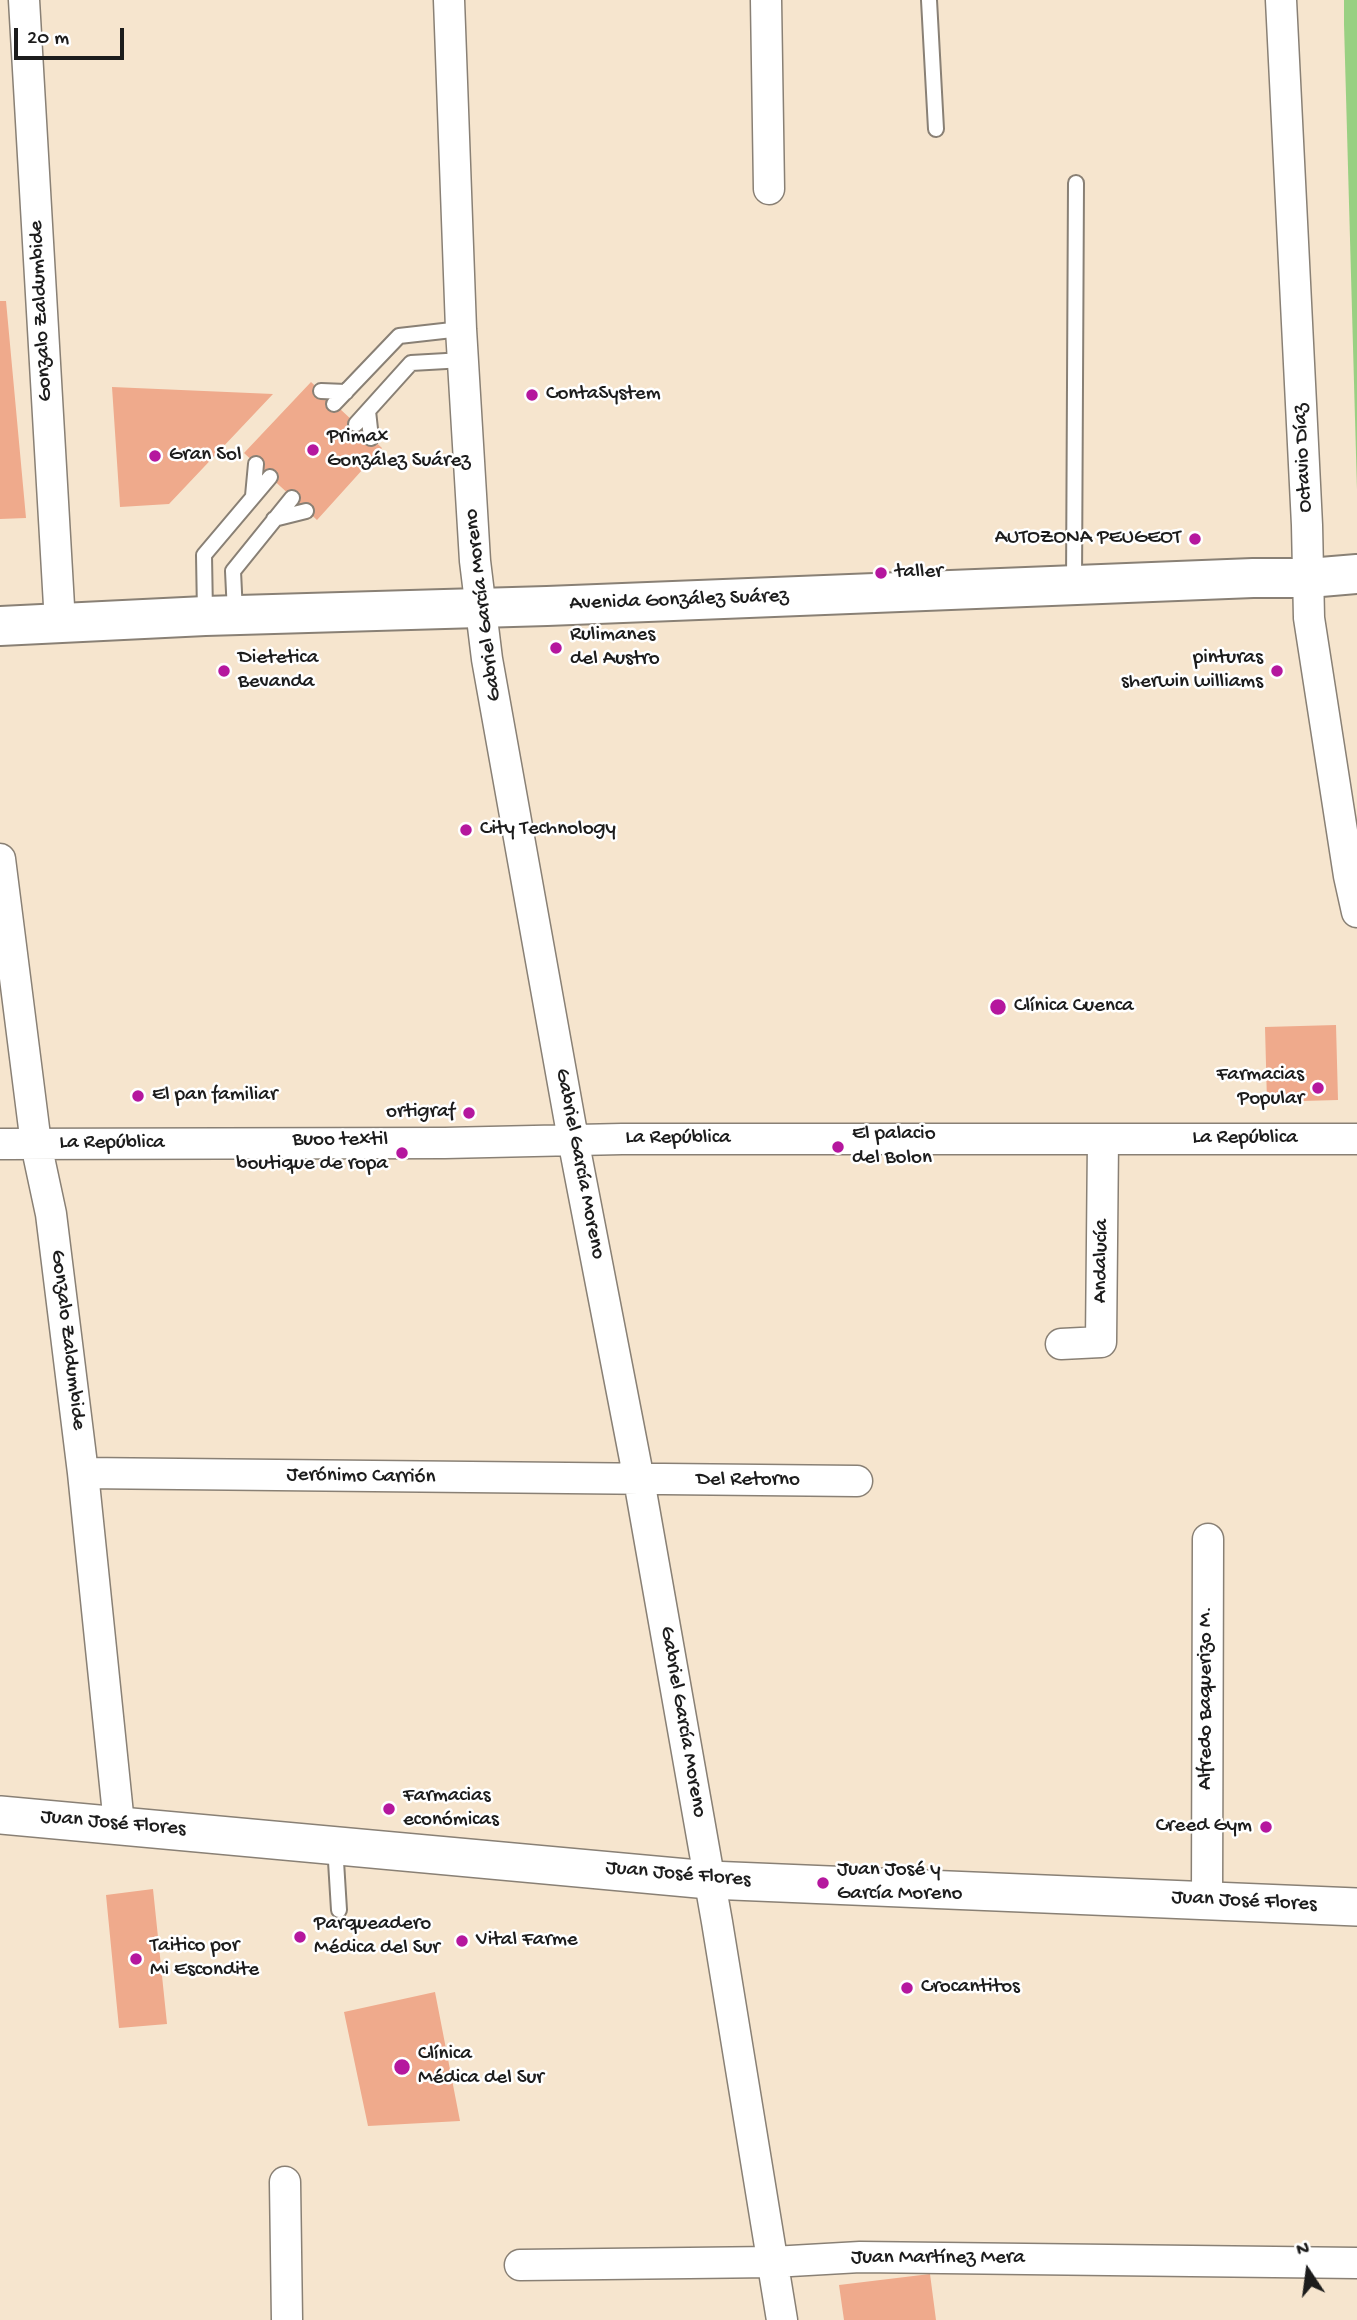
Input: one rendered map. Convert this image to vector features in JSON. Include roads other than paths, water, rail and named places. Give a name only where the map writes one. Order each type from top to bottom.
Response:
[{"type":"main road","name":"Avenida González Suárez","points":[[0,626],[220,615],[547,606],[1309,578],[1357,574]]},
{"type":"street","name":"Gonzalo Zaldumbide","points":[[24,0],[61,623]]},
{"type":"street","name":"Gabriel García Moreno","points":[[449,0],[461,329],[475,561],[487,659],[573,1139],[639,1480],[782,2320]]},
{"type":"street","points":[[766,0],[769,189]]},
{"type":"street","name":"Octavio Díaz","points":[[1281,0],[1309,618],[1357,912]]},
{"type":"street","name":"Gonzalo Zaldumbide","points":[[0,859],[36,1144],[51,1214],[83,1473],[119,1824]]},
{"type":"street","name":"La República","points":[[0,1144],[445,1143],[573,1139],[1357,1139]]},
{"type":"street","name":"Andalucía","points":[[1060,1344],[1101,1342],[1103,1140]]},
{"type":"street","name":"Jerónimo Carrión","points":[[83,1473],[639,1480]]},
{"type":"street","name":"Del Retorno","points":[[639,1480],[857,1482]]},
{"type":"street","name":"Alfredo Baquerizo M.","points":[[1207,1899],[1208,1539]]},
{"type":"street","name":"Juan José Flores","points":[[0,1815],[709,1880],[1357,1907]]},
{"type":"street","points":[[285,2182],[287,2320]]},
{"type":"street","name":"Juan Martínez Mera","points":[[520,2265],[773,2262],[860,2257],[1357,2263]]},
{"type":"lane","points":[[929,0],[936,129]]},
{"type":"lane","points":[[1074,585],[1076,183]]},
{"type":"lane","points":[[334,404],[399,336],[461,329]]},
{"type":"lane","points":[[356,424],[411,363],[464,360]]},
{"type":"lane","points":[[321,391],[346,392]]},
{"type":"lane","points":[[368,411],[371,438]]},
{"type":"lane","points":[[253,496],[256,464]]},
{"type":"lane","points":[[220,615],[204,555],[270,477]]},
{"type":"lane","points":[[220,615],[233,571],[292,498]]},
{"type":"lane","points":[[274,519],[306,511]]},
{"type":"lane","points":[[335,1845],[339,1910]]},
{"type":"place","name":"ContaSystem","points":[[532,395]]},
{"type":"place","name":"Primax González Suárez","points":[[313,450]]},
{"type":"place","name":"Gran Sol","points":[[155,456]]},
{"type":"place","name":"AUTOZONA PEUGEOT","points":[[1195,539]]},
{"type":"place","name":"taller","points":[[881,573]]},
{"type":"place","name":"Rulimanes del Austro","points":[[556,648]]},
{"type":"place","name":"Dietetica Bevanda","points":[[224,671]]},
{"type":"place","name":"pinturas sherwin williams","points":[[1277,671]]},
{"type":"place","name":"City Technology","points":[[466,830]]},
{"type":"place","name":"Clínica Cuenca","points":[[998,1007]]},
{"type":"place","name":"Farmacias Popular","points":[[1318,1088]]},
{"type":"place","name":"El pan familiar","points":[[138,1096]]},
{"type":"place","name":"ortigraf","points":[[469,1113]]},
{"type":"place","name":"El palacio del Bolon","points":[[838,1147]]},
{"type":"place","name":"Buoo textil boutique de ropa","points":[[402,1153]]},
{"type":"place","name":"Farmacias económicas","points":[[389,1809]]},
{"type":"place","name":"Creed Gym","points":[[1266,1827]]},
{"type":"place","name":"Juan José y García Moreno","points":[[823,1883]]},
{"type":"place","name":"Parqueadero Médica del Sur","points":[[300,1937]]},
{"type":"place","name":"Vital Farme","points":[[462,1941]]},
{"type":"place","name":"Taitico por Mi Escondite","points":[[136,1959]]},
{"type":"place","name":"Crocantitos","points":[[907,1988]]},
{"type":"place","name":"Clínica Médica del Sur","points":[[402,2067]]}]
